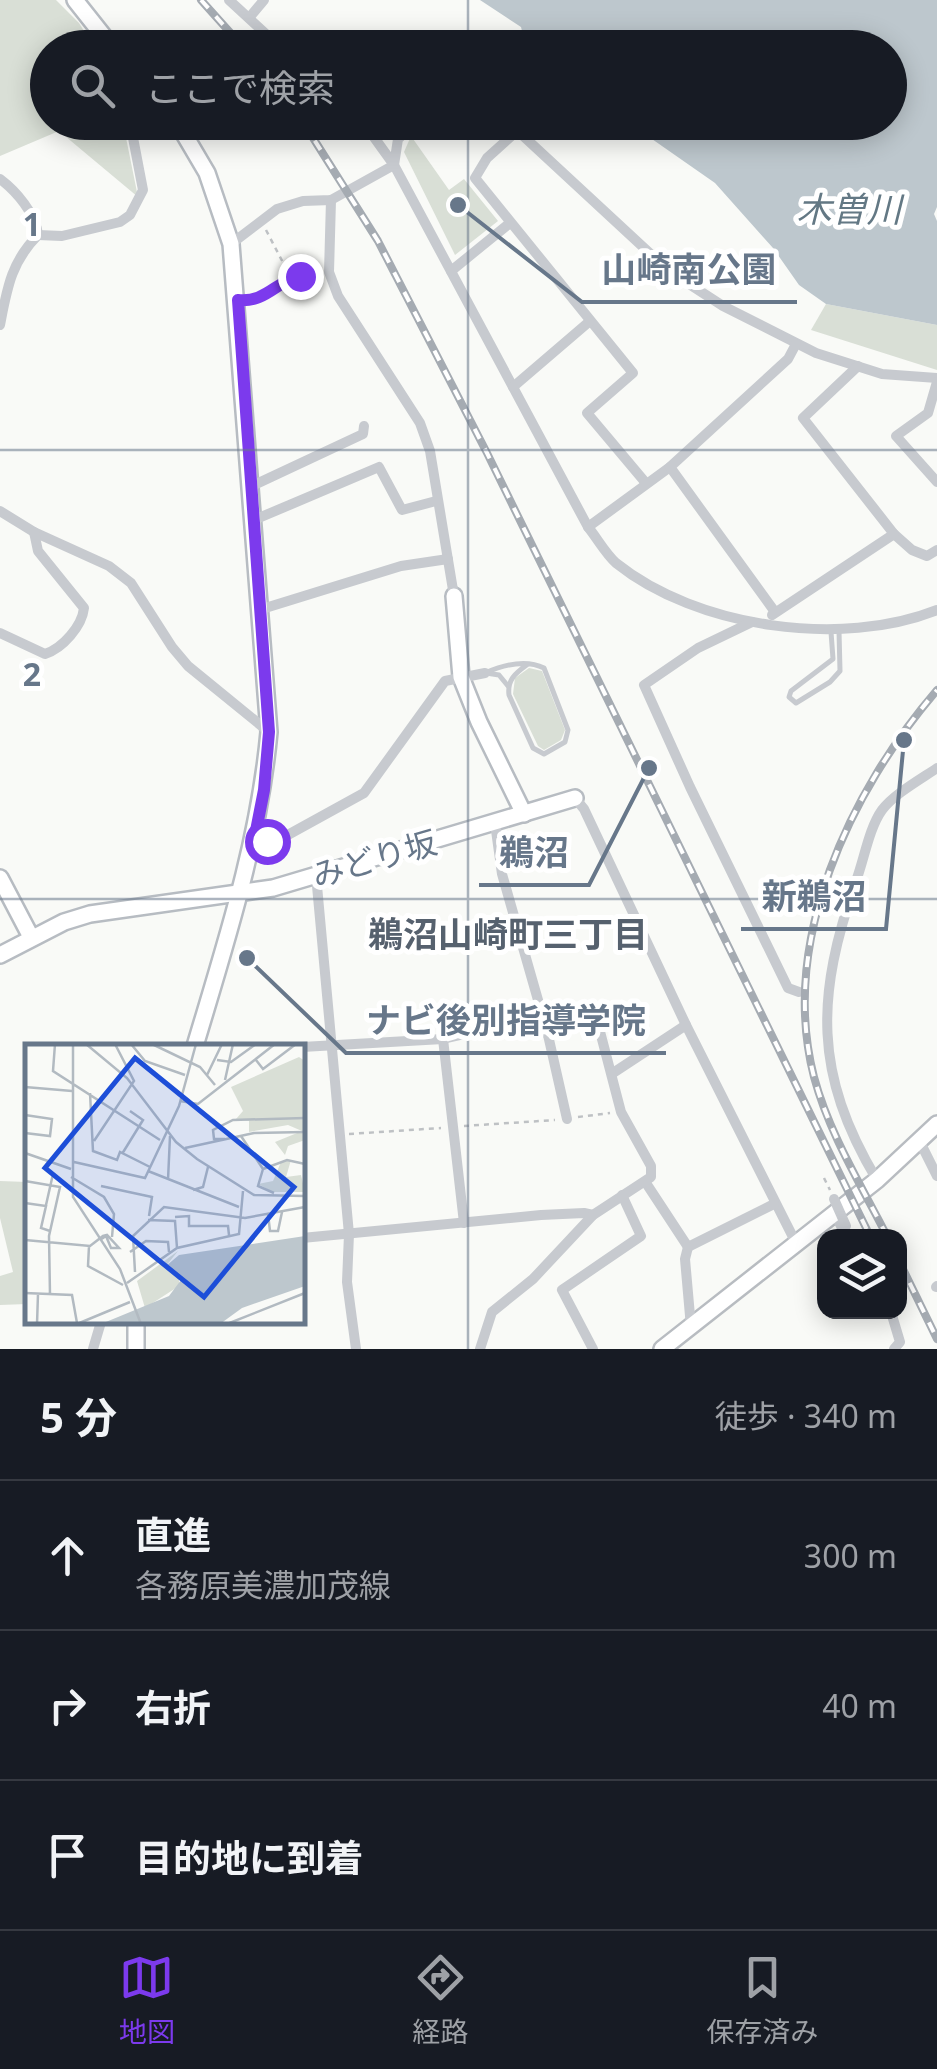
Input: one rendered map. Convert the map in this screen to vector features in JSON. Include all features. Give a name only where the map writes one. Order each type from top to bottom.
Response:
[{"type":"main road","points":[[75,0],[99,30]]},
{"type":"main road","points":[[188,140],[207,172],[230,244],[238,300],[269,732],[254,841],[197,1044]]},
{"type":"main road","points":[[454,596],[462,676],[479,722],[524,814]]},
{"type":"main road","name":"みどり坂","points":[[0,955],[90,914],[273,888],[575,798]]},
{"type":"main road","points":[[0,878],[31,938]]},
{"type":"main road","points":[[662,1349],[796,1242],[840,1219],[937,1124]]},
{"type":"street","points":[[229,0],[262,30]]},
{"type":"street","points":[[249,18],[264,0]]},
{"type":"street","points":[[0,325],[13,266],[38,234],[62,236],[120,222],[130,215],[143,190],[133,140]]},
{"type":"street","points":[[376,140],[394,165],[588,527],[614,561],[682,600],[752,622],[835,631],[920,617],[937,610]]},
{"type":"street","points":[[394,165],[398,140]]},
{"type":"street","points":[[502,140],[475,178],[633,373],[587,413],[644,482]]},
{"type":"street","points":[[527,140],[669,271],[723,306],[796,344],[858,366],[882,374],[937,380],[928,413],[896,436],[937,482]]},
{"type":"street","points":[[230,244],[277,209],[304,201],[330,200],[394,165]]},
{"type":"street","points":[[0,179],[37,224],[38,234]]},
{"type":"street","points":[[330,200],[329,272],[338,296],[420,423],[430,451],[454,596]]},
{"type":"street","points":[[452,271],[510,223]]},
{"type":"street","points":[[512,387],[590,321]]},
{"type":"street","points":[[588,527],[670,466],[788,359],[796,344]]},
{"type":"street","points":[[858,366],[803,418],[894,534],[912,550],[927,556],[937,550]]},
{"type":"street","points":[[252,486],[363,434],[364,426]]},
{"type":"street","points":[[670,466],[775,612]]},
{"type":"street","points":[[254,520],[379,467],[402,510],[436,501]]},
{"type":"street","points":[[0,511],[34,532],[109,566],[132,582],[188,666],[269,732]]},
{"type":"street","points":[[0,633],[44,654],[54,651],[83,621],[84,608],[38,551],[34,532]]},
{"type":"street","points":[[766,624],[775,612],[894,534]]},
{"type":"street","points":[[262,610],[401,566],[448,559]]},
{"type":"street","points":[[752,622],[698,648],[644,685],[788,988],[798,992]]},
{"type":"street","points":[[254,841],[276,842],[364,793],[445,681],[485,673]]},
{"type":"street","points":[[877,1180],[840,1100],[828,1051],[830,964],[883,809],[937,768]]},
{"type":"street","points":[[575,798],[584,808],[686,1025],[796,1242]]},
{"type":"street","points":[[495,823],[502,874],[548,1035],[566,1119]]},
{"type":"street","points":[[316,875],[349,1234],[347,1282],[356,1349]]},
{"type":"street","points":[[305,1047],[443,1038],[542,1016]]},
{"type":"street","points":[[480,1349],[492,1312],[533,1279],[593,1215],[651,1178],[651,1166],[622,1112],[597,1020],[548,1035]]},
{"type":"street","points":[[612,1073],[686,1025]]},
{"type":"street","points":[[443,1038],[464,1223]]},
{"type":"street","points":[[920,1142],[937,1176]]},
{"type":"street","points":[[646,1183],[688,1247],[691,1326]]},
{"type":"street","points":[[593,1349],[562,1290],[642,1236],[622,1195]]},
{"type":"street","points":[[688,1247],[774,1204]]},
{"type":"street","points":[[305,1238],[555,1214],[593,1215]]},
{"type":"street","points":[[892,1319],[900,1342],[894,1349]]},
{"type":"street","points":[[93,1349],[101,1324]]},
{"type":"lane","points":[[835,631],[840,671],[830,682],[796,702],[789,698],[791,691],[833,659],[835,631]]},
{"type":"lane","points":[[528,664],[544,668],[568,730],[566,742],[544,754],[533,748],[508,686],[499,675],[485,673],[528,664]]},
{"type":"lane","points":[[508,686],[514,674],[528,664]]},
{"type":"path","points":[[260,219],[290,278]]},
{"type":"path","points":[[238,300],[268,296],[290,278],[329,272]]},
{"type":"path","points":[[339,1134],[622,1112]]},
{"type":"shaded area","points":[[0,0],[56,0],[83,30],[30,30],[30,140],[38,140],[0,156]]},
{"type":"shaded area","points":[[70,140],[126,140],[138,197]]},
{"type":"shaded area","points":[[409,140],[414,140],[449,190],[464,179],[498,221],[455,255],[404,152]]},
{"type":"shaded area","points":[[826,304],[937,325],[937,370],[811,330]]},
{"type":"shaded area","points":[[529,668],[542,671],[565,730],[561,740],[544,750],[538,746],[513,694],[515,678]]},
{"type":"shaded area","points":[[0,1181],[25,1182],[25,1304],[0,1305],[0,1276],[13,1272],[0,1218]]},
{"type":"water","name":"木曽川","points":[[480,0],[937,0],[934,214],[937,325],[826,304],[799,285],[773,248],[715,183],[653,140],[907,140],[907,30],[521,27]]},
{"type":"railway","points":[[201,0],[228,30]]},
{"type":"railway","points":[[314,140],[378,241],[487,453],[867,1229]]},
{"type":"railway","points":[[883,1229],[820,1098],[806,1025],[806,973],[815,921],[830,870],[851,821],[876,774],[937,690]]},
{"type":"railway","points":[[907,1277],[937,1339]]},
{"type":"place","name":"山崎南公園","points":[[458,205]]},
{"type":"place","name":"新鵜沼","points":[[904,740]]},
{"type":"place","name":"鵜沼","points":[[649,768]]},
{"type":"place","name":"ナビ後別指導学院","points":[[247,958]]},
{"type":"district","name":"鵜沼山崎町三丁目","points":[[508,933]]},
{"type":"route","points":[[267,841],[254,841],[264,790],[268,698],[238,300],[268,296],[290,278],[300,276]]}]
